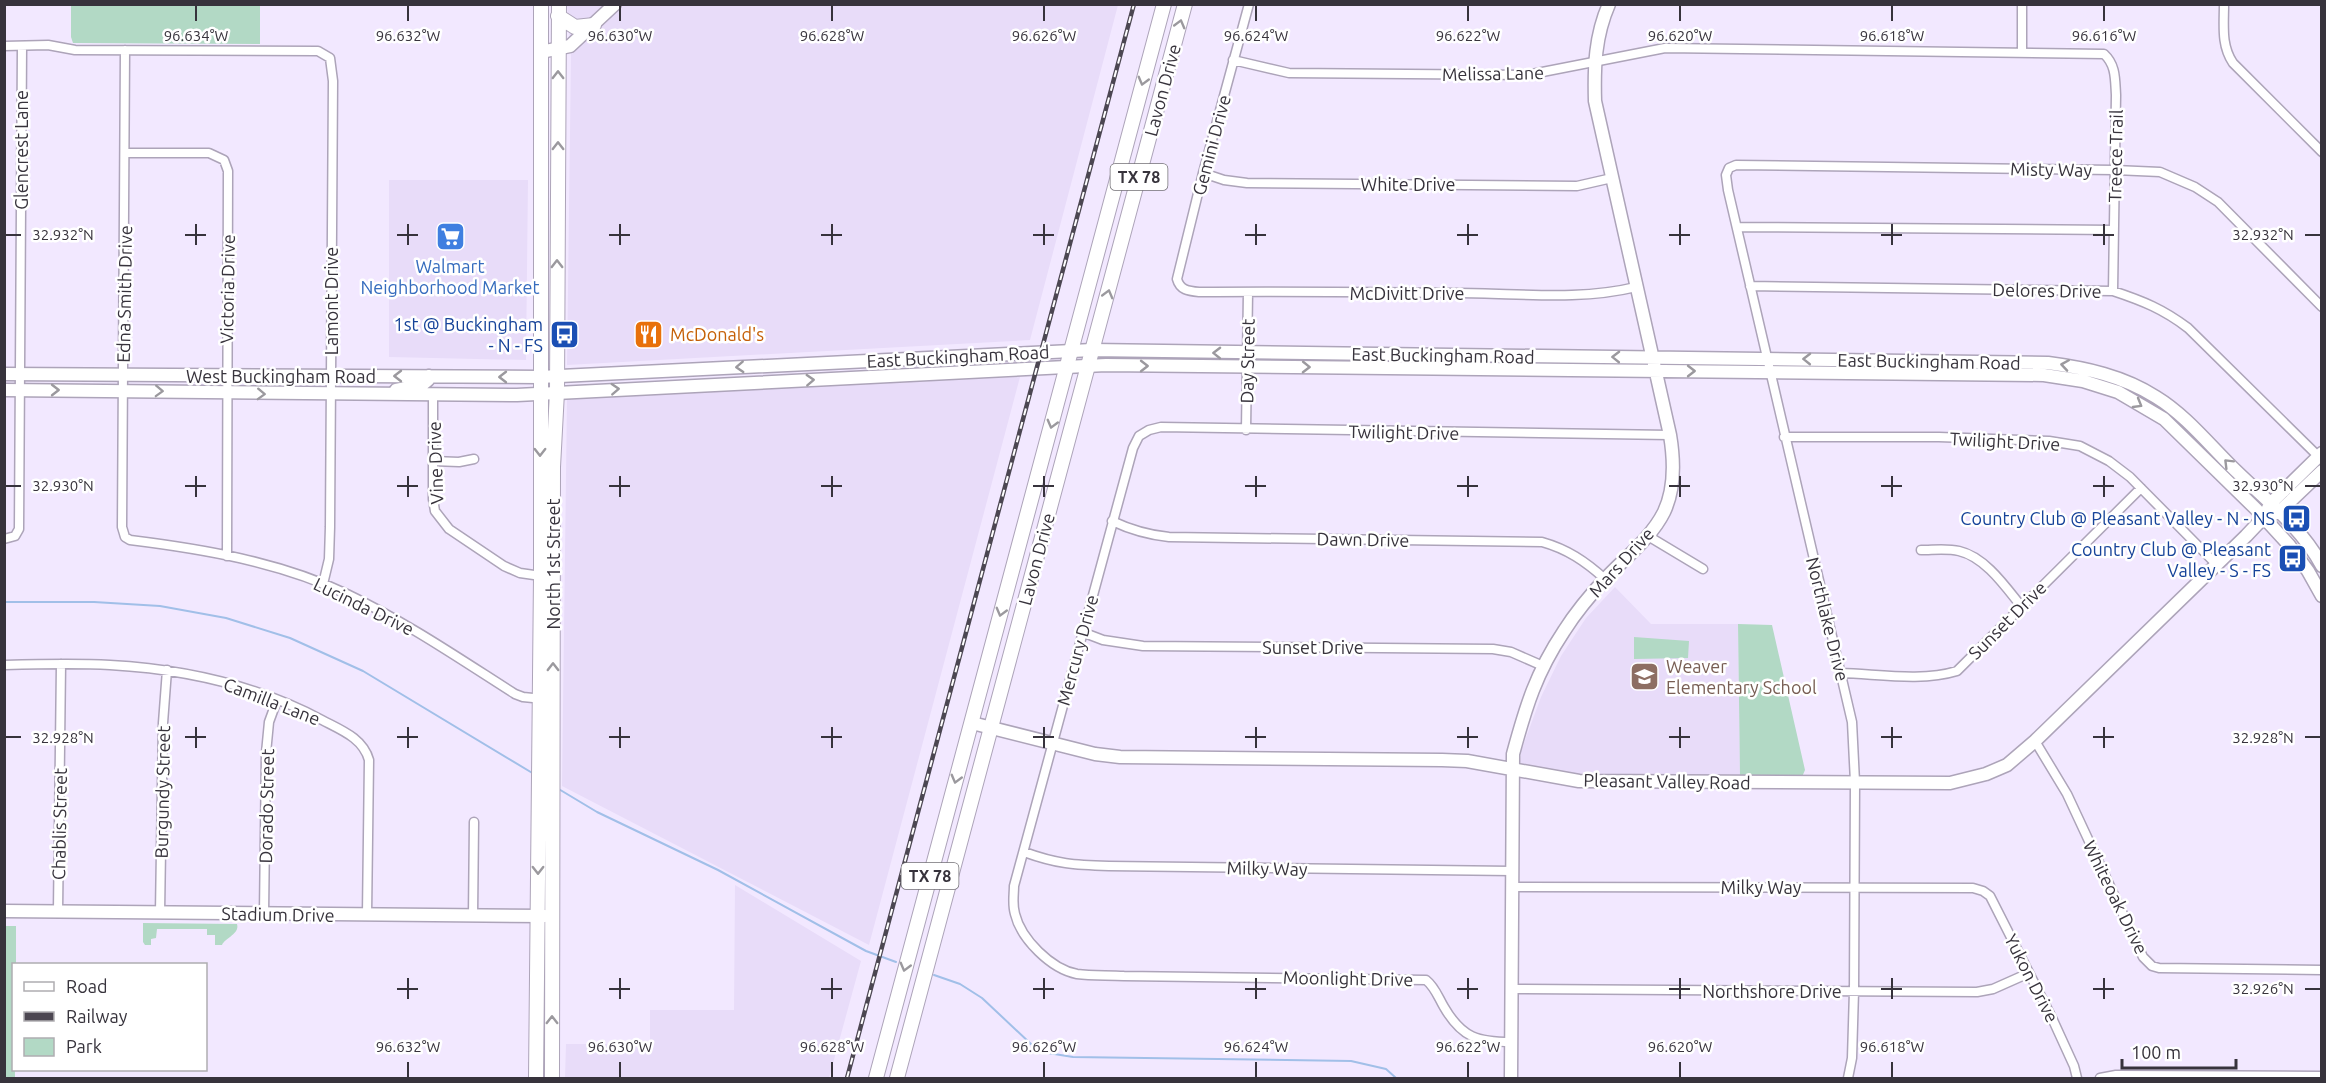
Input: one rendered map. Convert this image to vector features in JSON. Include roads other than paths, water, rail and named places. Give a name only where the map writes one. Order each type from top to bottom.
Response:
[{"type":"main road","name":"North 1st Street","points":[[541,4],[540,393],[547,527],[546,699],[539,764],[539,791],[552,1078]]},
{"type":"main road","points":[[541,52],[570,46],[615,4]]},
{"type":"main road","name":"Lavon Drive","points":[[876,1078],[1164,4]]},
{"type":"main road","name":"Lavon Drive","points":[[897,1078],[1185,4]]},
{"type":"main road","name":"Mars Drive","points":[[1511,1078],[1512,769],[1513,754],[1526,705],[1543,666],[1579,609],[1648,536],[1664,511],[1670,492],[1673,453],[1670,435],[1595,101],[1594,62],[1601,23],[1609,4]]},
{"type":"main road","name":"North 1st Street","points":[[536,1078],[545,916],[553,854],[554,768],[546,699],[541,576],[557,392],[559,10]]},
{"type":"main road","points":[[559,10],[567,24],[575,27],[594,25]]},
{"type":"main road","points":[[541,194],[558,192]]},
{"type":"main road","name":"East Buckingham Road","points":[[557,376],[1092,350],[2048,363],[2112,375],[2156,397],[2176,412],[2274,508],[2302,537],[2322,566]]},
{"type":"main road","points":[[780,365],[780,381]]},
{"type":"main road","name":"East Buckingham Road","points":[[540,393],[1088,366],[2044,375],[2083,381],[2118,392],[2164,419],[2289,544],[2322,596]]},
{"type":"main road","points":[[673,371],[674,386]]},
{"type":"main road","name":"West Buckingham Road","points":[[4,374],[557,376]]},
{"type":"main road","points":[[384,395],[399,388],[424,384],[428,381],[429,376]]},
{"type":"main road","name":"West Buckingham Road","points":[[4,390],[433,396],[540,393]]},
{"type":"main road","name":"Pleasant Valley Road","points":[[2274,508],[2320,455]]},
{"type":"main road","name":"Pleasant Valley Road","points":[[972,723],[1095,754],[1120,757],[1467,761],[1579,781],[1950,783],[1986,774],[2007,765],[2035,741],[2264,517],[2322,471]]},
{"type":"main road","points":[[539,791],[547,848],[553,854]]},
{"type":"main road","name":"Stadium Drive","points":[[4,911],[545,916]]},
{"type":"street","name":"Gemini Drive","points":[[1179,285],[1177,279],[1203,173],[1249,4]]},
{"type":"street","points":[[2022,4],[2022,53]]},
{"type":"street","points":[[2224,4],[2223,42],[2233,63],[2322,152]]},
{"type":"street","points":[[4,45],[59,47],[75,50],[125,50]]},
{"type":"street","name":"Glencrest Lane","points":[[7,539],[19,529],[22,46]]},
{"type":"street","name":"Melissa Lane","points":[[1233,60],[1289,74],[1516,75],[1559,70],[1665,48],[2093,53],[2103,54],[2109,59]]},
{"type":"street","name":"Lamont Drive","points":[[125,50],[313,51],[328,55],[332,62],[330,527],[329,559],[324,584]]},
{"type":"street","name":"Edna Smith Drive","points":[[125,50],[122,527],[125,537]]},
{"type":"street","name":"Treece Trail","points":[[2109,59],[2115,71],[2113,291]]},
{"type":"street","name":"Victoria Drive","points":[[125,153],[209,153],[221,157],[226,164],[229,186],[227,556]]},
{"type":"street","name":"Misty Way","points":[[1729,168],[1736,165],[2160,172],[2195,187],[2218,202],[2322,307]]},
{"type":"street","name":"Northlake Drive","points":[[1729,168],[1726,176],[1737,227],[1855,741],[1854,991],[1852,1058],[1848,1078]]},
{"type":"street","name":"White Drive","points":[[1203,173],[1247,183],[1577,186],[1612,178]]},
{"type":"street","points":[[1737,227],[2114,230]]},
{"type":"street","name":"McDivitt Drive","points":[[1179,285],[1184,289],[1198,292],[1587,295],[1608,294],[1636,287]]},
{"type":"street","name":"Delores Drive","points":[[1750,286],[2113,291],[2149,303],[2169,313],[2188,328],[2320,455]]},
{"type":"street","name":"Day Street","points":[[1246,430],[1248,292]]},
{"type":"street","name":"Vine Drive","points":[[433,396],[435,511],[449,529],[504,566],[520,573],[541,576]]},
{"type":"street","name":"Twilight Drive","points":[[1139,436],[1161,427],[1670,435]]},
{"type":"street","name":"Mercury Drive","points":[[1025,934],[1015,916],[1014,885],[1112,521],[1133,448],[1139,436]]},
{"type":"street","name":"Twilight Drive","points":[[1784,437],[1940,437],[2068,444],[2080,447],[2109,461],[2141,488],[2216,564]]},
{"type":"street","points":[[433,461],[459,462],[474,459]]},
{"type":"street","name":"Sunset Drive","points":[[1841,673],[1925,676],[1956,671],[2141,488]]},
{"type":"street","name":"Dawn Drive","points":[[1112,521],[1135,531],[1169,537],[1542,542],[1581,558],[1605,579]]},
{"type":"street","points":[[1648,536],[1703,569]]},
{"type":"street","name":"Lucinda Drive","points":[[125,537],[130,540],[227,556],[324,584],[346,593],[423,635],[515,694],[546,699]]},
{"type":"street","points":[[1921,550],[1956,550],[1967,553],[2005,585],[2021,606]]},
{"type":"street","name":"Sunset Drive","points":[[1082,632],[1103,640],[1143,646],[1493,649],[1511,652],[1543,666]]},
{"type":"street","name":"Chablis Street","points":[[58,911],[61,664]]},
{"type":"street","name":"Camilla Lane","points":[[4,665],[110,665],[166,670],[219,680],[309,713],[348,734],[366,750],[369,760],[367,915]]},
{"type":"street","name":"Burgundy Street","points":[[160,913],[166,670]]},
{"type":"street","name":"Dorado Street","points":[[264,914],[266,753],[269,722],[277,700]]},
{"type":"street","name":"Whiteoak Drive","points":[[2035,741],[2067,794],[2143,957],[2152,966],[2195,970],[2322,970]]},
{"type":"street","points":[[473,916],[474,822]]},
{"type":"street","name":"Milky Way","points":[[1024,852],[1066,865],[1512,871]]},
{"type":"street","name":"Milky Way","points":[[1512,886],[1973,888]]},
{"type":"street","name":"Yukon Drive","points":[[1973,888],[1990,896],[2057,1027],[2074,1065],[2077,1078]]},
{"type":"street","name":"Moonlight Drive","points":[[1025,934],[1040,951],[1062,969],[1077,974],[1426,980],[1432,985],[1443,1007],[1457,1027],[1472,1037],[1488,1042],[1511,1042]]},
{"type":"street","name":"Northshore Drive","points":[[1512,989],[1977,992],[1993,989],[2029,973]]},
{"type":"street","points":[[2100,1078],[2116,1075],[2322,1076]]},
{"type":"waterway","points":[[4,602],[94,602],[160,606],[226,618],[290,638],[363,671],[534,774]]},
{"type":"waterway","points":[[557,788],[597,812],[718,870],[866,951],[896,962]]},
{"type":"waterway","points":[[934,975],[960,984],[982,998],[1031,1044],[1048,1053],[1073,1057],[1351,1061],[1386,1069],[1396,1078]]},
{"type":"railway","points":[[847,1078],[1134,4]]},
{"type":"place","name":"Walmart Neighborhood Market","points":[[450,237]]},
{"type":"place","name":"1st @ Buckingham - N - FS","points":[[564,334]]},
{"type":"place","name":"McDonald's","points":[[649,334]]},
{"type":"place","name":"Country Club @ Pleasant Valley - N - NS","points":[[2296,518]]},
{"type":"place","name":"Country Club @ Pleasant Valley - S - FS","points":[[2292,559]]},
{"type":"place","name":"Weaver Elementary School","points":[[1645,676]]}]
